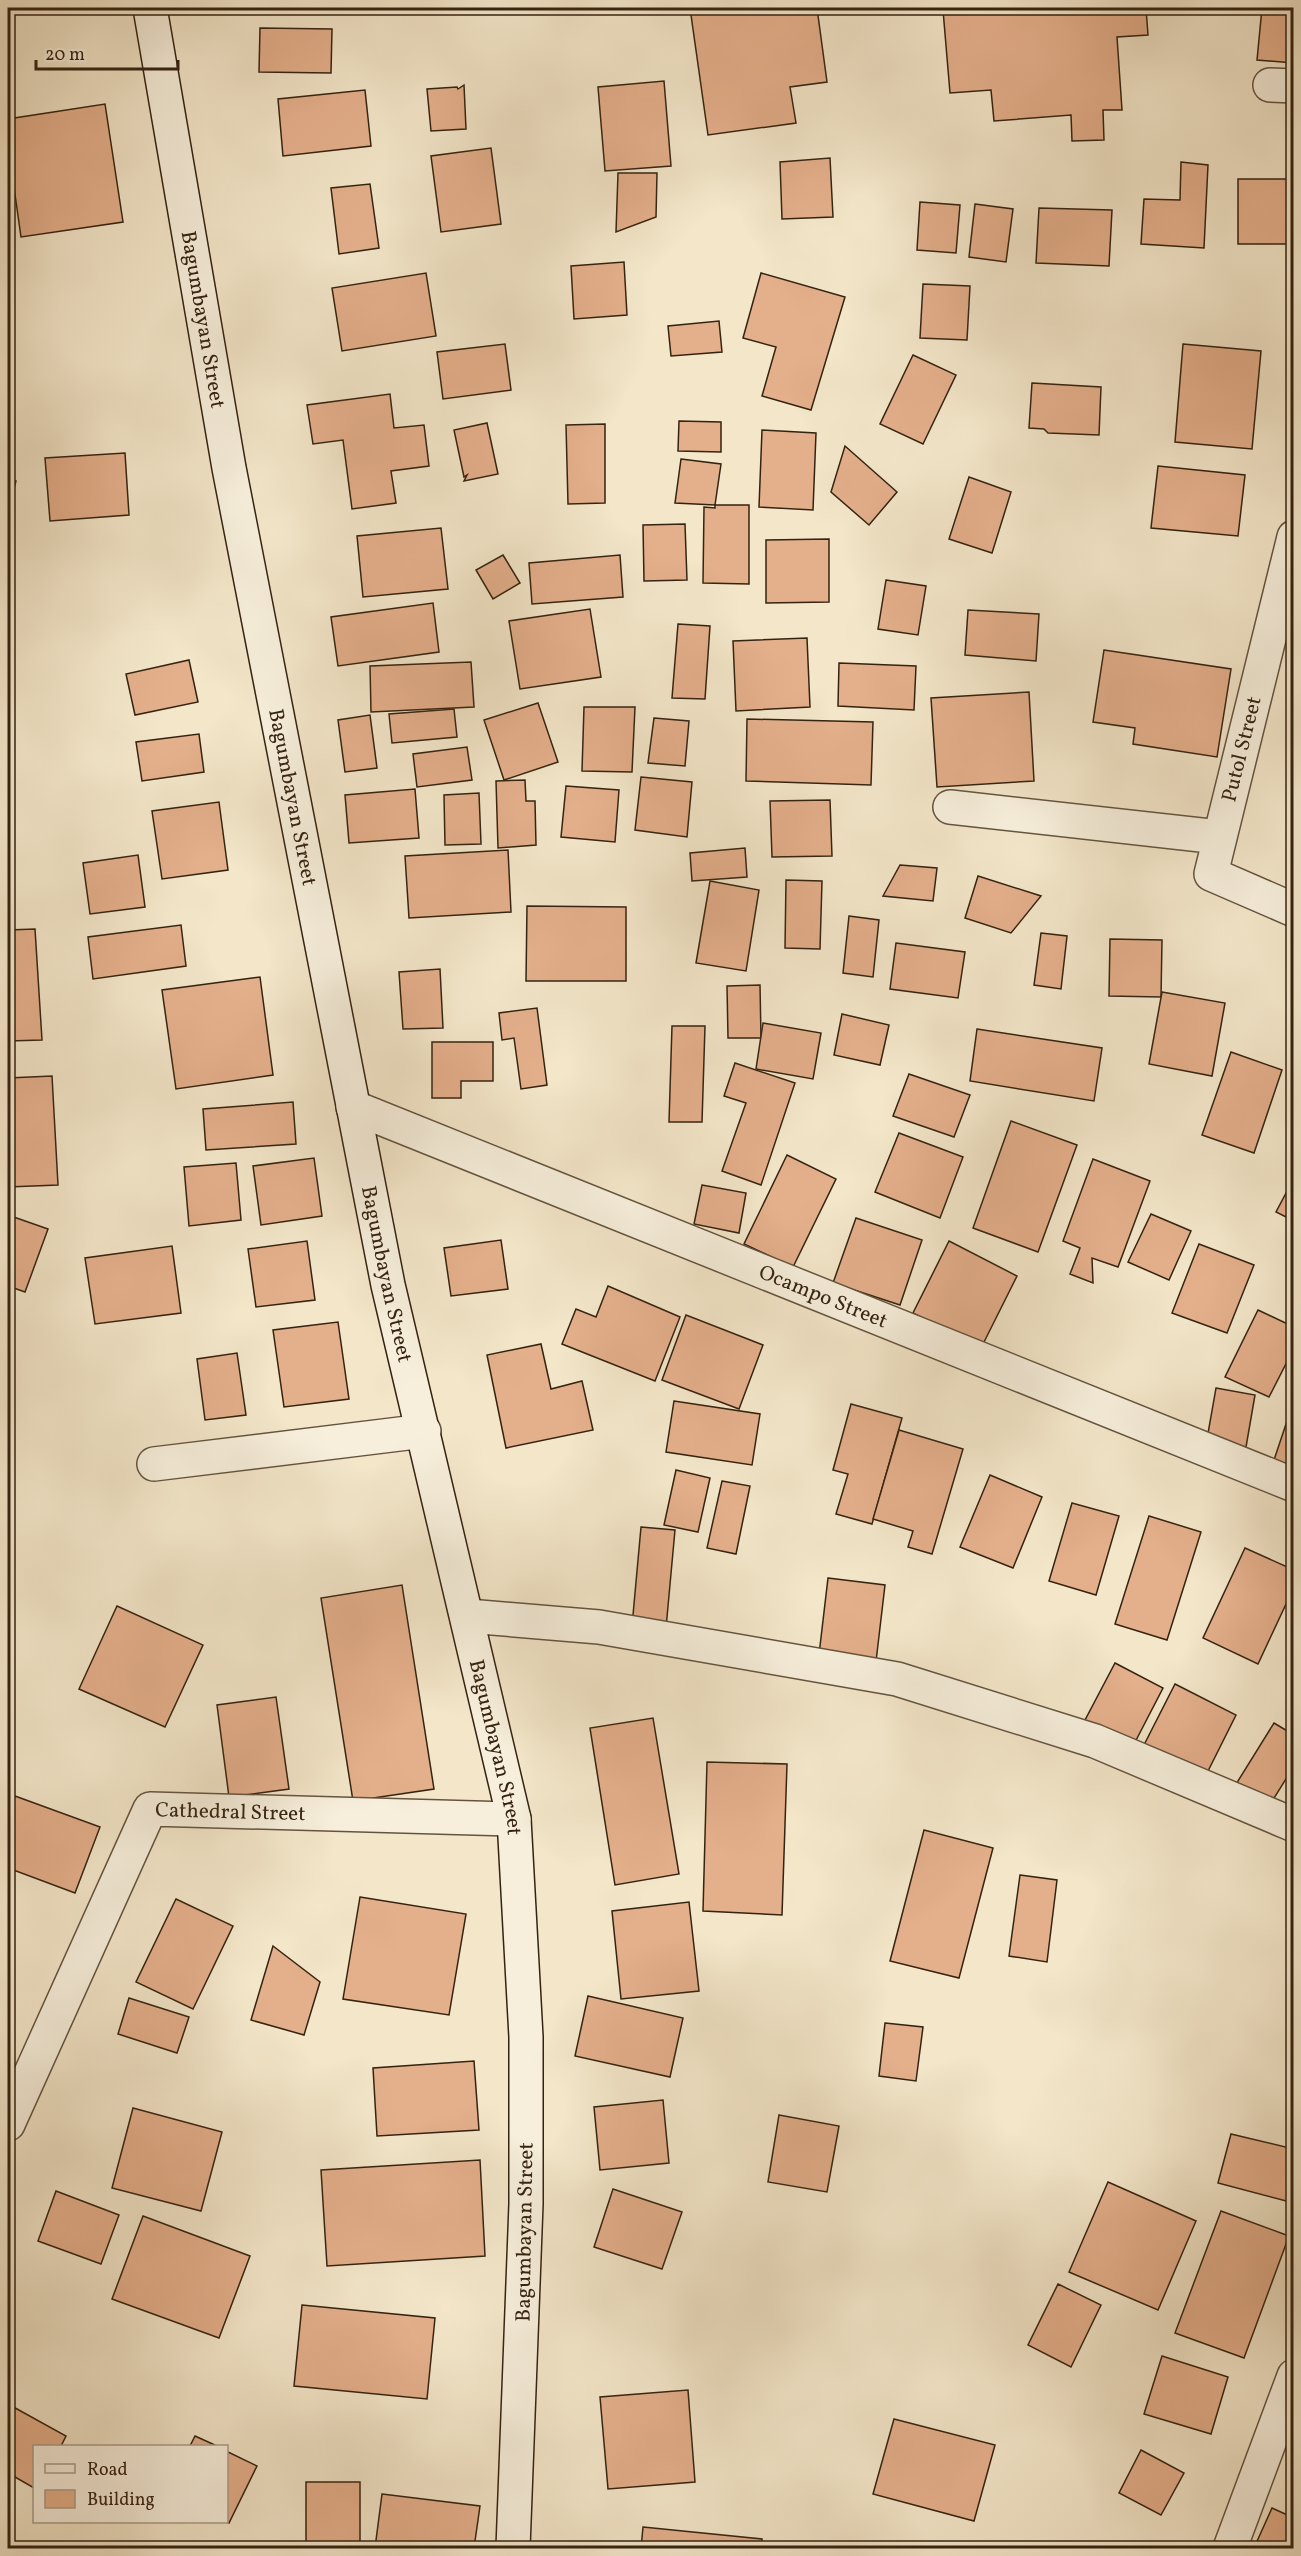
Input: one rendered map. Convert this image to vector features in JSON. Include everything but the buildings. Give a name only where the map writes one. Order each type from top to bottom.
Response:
[{"type":"street","name":"Bagumbayan Street","points":[[150,8],[230,468],[388,1285],[468,1616],[514,1819],[526,2037],[526,2204],[513,2548]]},
{"type":"street","name":"Putol Street","points":[[1293,537],[1211,874],[1293,910]]},
{"type":"street","points":[[950,807],[1219,837]]},
{"type":"street","name":"Ocampo Street","points":[[353,1107],[1293,1485]]},
{"type":"street","points":[[154,1464],[424,1431]]},
{"type":"street","points":[[468,1616],[599,1627],[897,1679],[1095,1741],[1293,1825]]},
{"type":"street","name":"Cathedral Street","points":[[8,2124],[150,1809],[514,1819]]},
{"type":"street","points":[[1230,2548],[1293,2376]]}]
